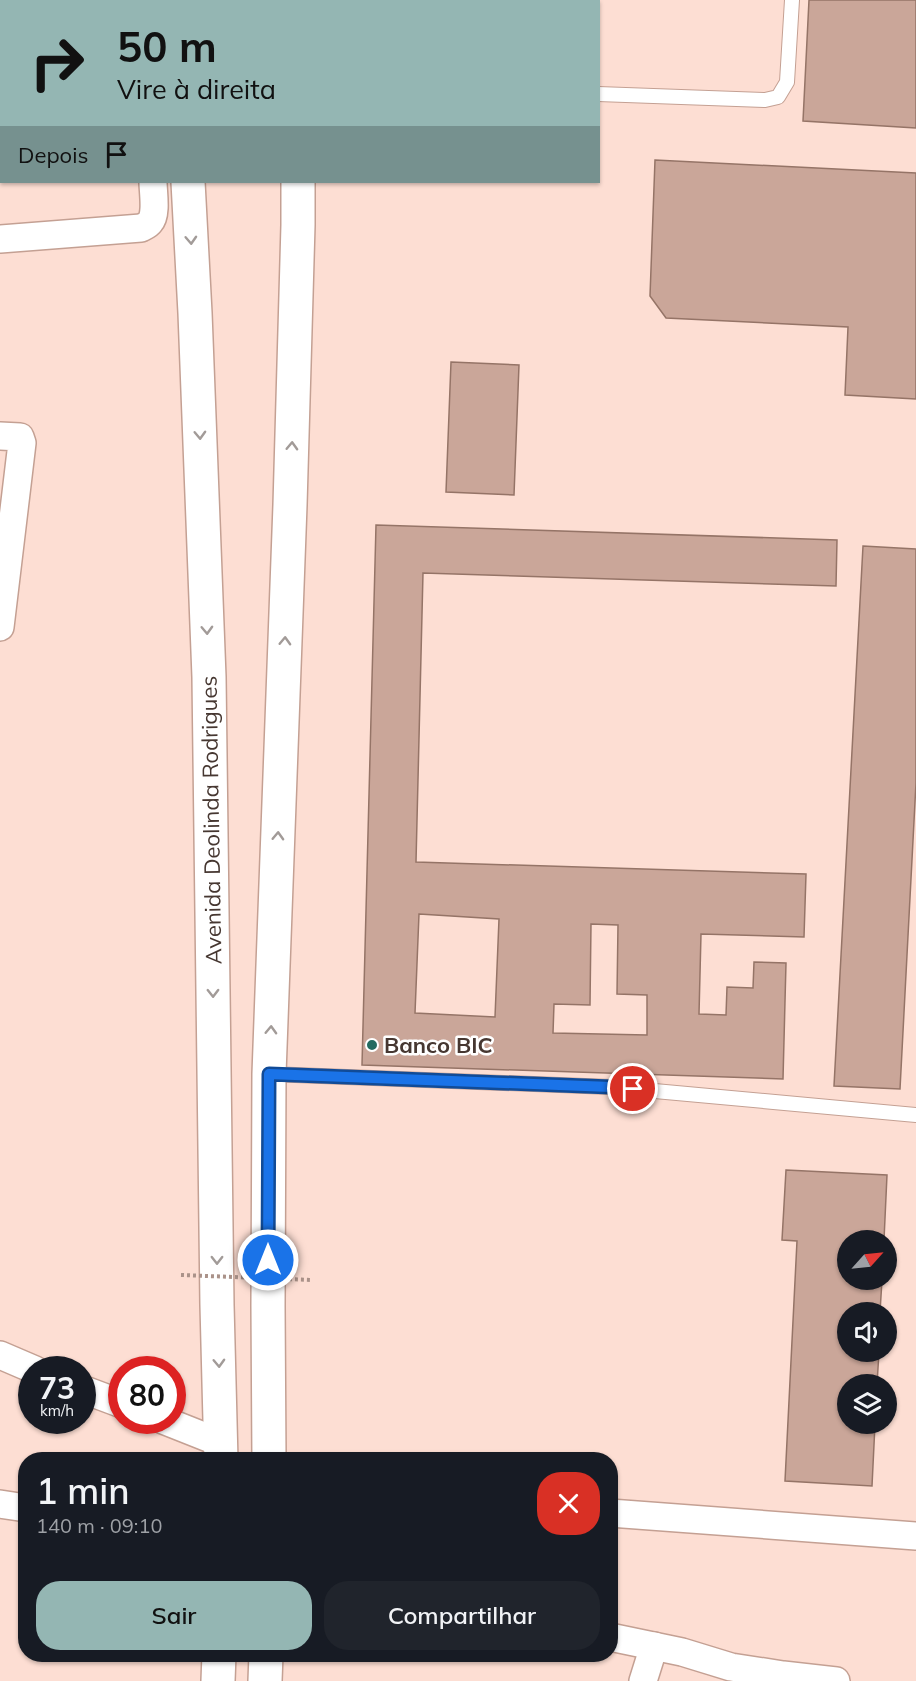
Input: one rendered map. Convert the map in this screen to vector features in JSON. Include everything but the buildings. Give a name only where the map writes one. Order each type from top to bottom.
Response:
[{"type":"highway","name":"Avenida Deolinda Rodrigues","points":[[188,183],[209,677],[221,1451]]},
{"type":"highway","points":[[269,1452],[269,1074],[290,493],[298,183]]},
{"type":"highway","points":[[218,1681],[219,1662]]},
{"type":"highway","points":[[265,1681],[266,1662]]},
{"type":"street","points":[[0,239],[141,228],[152,221],[153,183]]},
{"type":"street","points":[[0,436],[20,437],[22,443],[0,627]]},
{"type":"street","points":[[0,1355],[18,1363]]},
{"type":"street","points":[[186,1432],[221,1451]]},
{"type":"street","points":[[0,1504],[18,1507]]},
{"type":"street","points":[[618,1514],[916,1536]]},
{"type":"street","points":[[618,1639],[682,1652],[730,1667],[836,1681]]},
{"type":"street","points":[[643,1681],[654,1646]]},
{"type":"lane","points":[[600,94],[765,100],[778,97],[787,82],[792,0]]},
{"type":"lane","points":[[269,1074],[611,1087],[916,1115]]},
{"type":"path","points":[[181,1275],[312,1280]]},
{"type":"place","name":"Banco BIC","points":[[372,1045]]},
{"type":"route","points":[[268,1260],[269,1074],[633,1089]]}]
